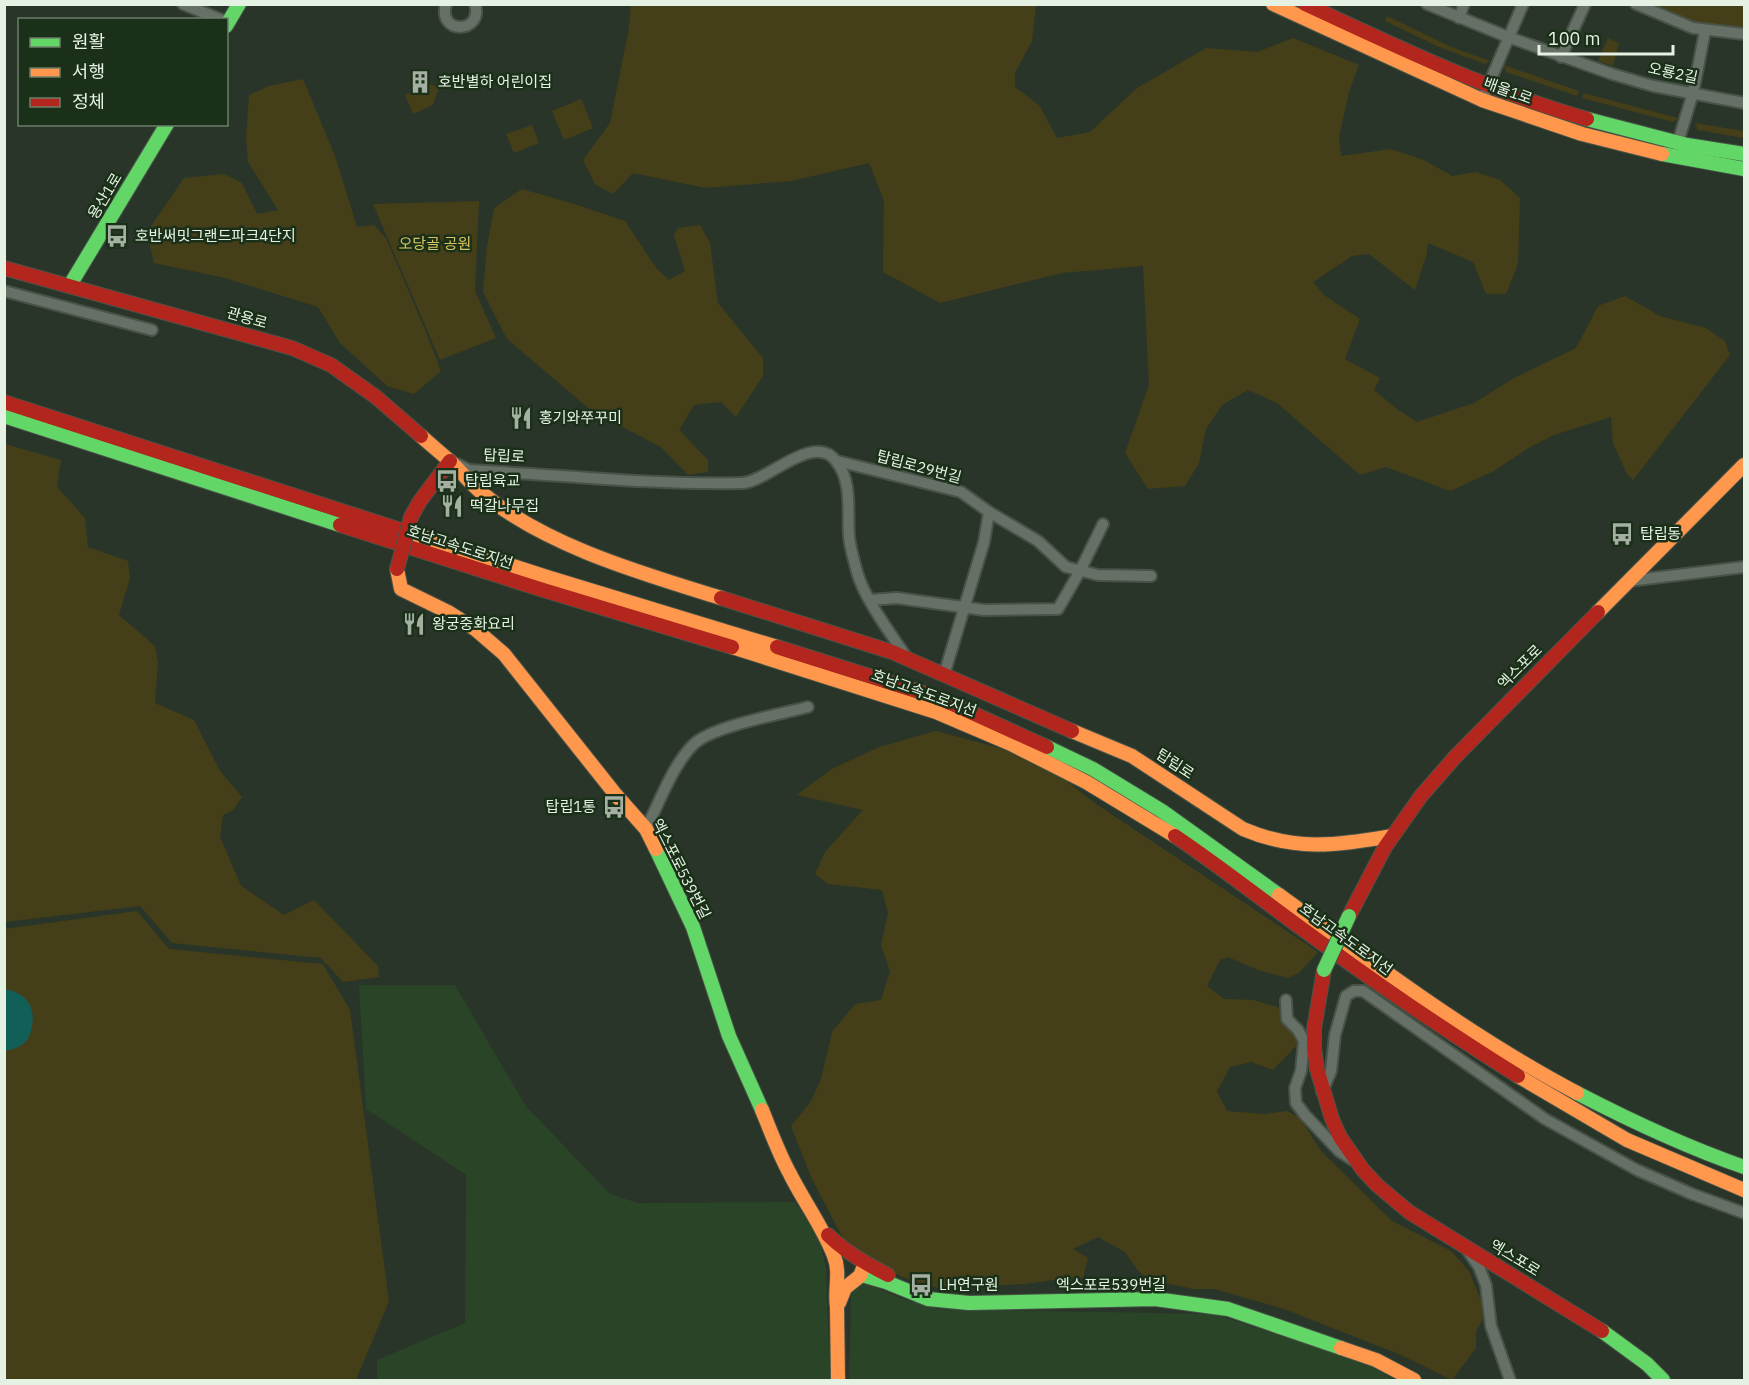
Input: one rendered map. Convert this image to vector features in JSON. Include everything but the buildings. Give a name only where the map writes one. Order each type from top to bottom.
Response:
[{"type":"main road","points":[[228,19],[239,4]]},
{"type":"main road","name":"배울1로","points":[[1272,4],[1482,100],[1582,134],[1673,157],[1744,169]]},
{"type":"main road","name":"배울1로","points":[[1305,4],[1378,39],[1489,84],[1589,120],[1678,142],[1744,154]]},
{"type":"main road","name":"용산1로","points":[[70,285],[166,126]]},
{"type":"main road","name":"관용로","points":[[4,268],[292,348],[331,366],[376,397],[450,461]]},
{"type":"main road","name":"호남고속도로지선","points":[[4,402],[547,577],[928,695],[1015,731],[1093,769],[1162,811],[1439,1010],[1532,1069],[1635,1123],[1709,1155],[1744,1167]]},
{"type":"main road","name":"호남고속도로지선","points":[[4,416],[255,499],[795,666],[936,712],[1011,744],[1086,782],[1155,823],[1222,868],[1325,946],[1434,1023],[1528,1082],[1627,1140],[1744,1190]]},
{"type":"main road","name":"엑스포로539번길","points":[[450,461],[411,517],[397,569],[401,589],[448,612],[474,629],[504,654],[616,795],[646,829],[693,927],[729,1036],[790,1175],[820,1227]]},
{"type":"main road","name":"탑립로","points":[[450,461],[482,493],[524,521],[576,548],[650,576],[907,658],[1132,756],[1243,829],[1261,838],[1301,846],[1323,846],[1392,836]]},
{"type":"main road","name":"엑스포로","points":[[1663,1380],[1647,1364],[1598,1328],[1389,1198],[1368,1178],[1340,1139],[1322,1092],[1313,1040],[1317,998],[1324,969],[1369,875],[1392,836],[1427,789],[1455,757],[1744,465]]},
{"type":"main road","points":[[820,1227],[851,1254],[842,1256],[850,1272]]},
{"type":"main road","points":[[820,1227],[850,1272]]},
{"type":"main road","points":[[838,1380],[835,1295],[850,1272]]},
{"type":"main road","name":"엑스포로539번길","points":[[850,1272],[886,1282],[928,1299],[969,1303],[1155,1299],[1193,1303],[1228,1310],[1376,1360],[1414,1380]]},
{"type":"street","points":[[183,4],[216,18]]},
{"type":"street","points":[[445,5],[447,21],[456,27],[462,27],[475,19],[475,4]]},
{"type":"street","name":"오룡2길","points":[[1427,4],[1561,57],[1653,86],[1744,103]]},
{"type":"street","points":[[1459,18],[1464,4]]},
{"type":"street","points":[[1482,100],[1523,4]]},
{"type":"street","points":[[1561,57],[1585,4]]},
{"type":"street","points":[[1636,4],[1705,31],[1744,34]]},
{"type":"street","points":[[1678,142],[1693,93],[1705,31]]},
{"type":"street","points":[[4,291],[152,330]]},
{"type":"street","name":"탑립로","points":[[450,461],[469,470],[688,484],[748,483],[788,460],[815,452],[828,454],[837,461]]},
{"type":"street","points":[[837,461],[848,494],[849,536],[857,573],[870,600],[907,658]]},
{"type":"street","name":"탑립로29번길","points":[[837,461],[961,492],[989,512],[1038,541],[1066,567],[1098,575],[1151,576]]},
{"type":"street","points":[[944,675],[984,542],[989,512]]},
{"type":"street","points":[[870,600],[897,598],[984,610],[1058,609],[1103,524]]},
{"type":"street","points":[[1628,581],[1744,567]]},
{"type":"street","points":[[646,829],[676,768],[694,743],[722,729],[808,707]]},
{"type":"street","points":[[1322,1092],[1331,1071],[1335,1035],[1346,996],[1354,991],[1363,991],[1545,1119],[1636,1170],[1744,1213]]},
{"type":"street","name":"엑스포로","points":[[1286,1000],[1287,1019],[1298,1030],[1304,1041],[1301,1071],[1295,1088],[1296,1103],[1339,1151],[1353,1160]]},
{"type":"street","points":[[1466,1248],[1479,1267],[1486,1285],[1491,1326],[1510,1380]]},
{"type":"shaded area","points":[[359,985],[455,985],[525,1105],[610,1194],[638,1203],[795,1202],[819,1238],[826,1268],[830,1380],[377,1380],[377,1360],[465,1323],[466,1175],[366,1109]]},
{"type":"shaded area","points":[[863,1283],[906,1300],[939,1309],[1214,1314],[1370,1365],[1394,1380],[849,1380],[851,1292]]},
{"type":"green space","points":[[631,5],[1036,5],[1032,41],[1015,73],[1015,87],[1039,105],[1057,138],[1090,132],[1137,88],[1206,48],[1257,52],[1293,38],[1359,65],[1349,92],[1339,137],[1341,156],[1391,149],[1424,160],[1452,176],[1476,172],[1500,180],[1520,198],[1518,264],[1506,294],[1486,294],[1473,262],[1428,243],[1415,290],[1369,254],[1352,256],[1313,282],[1324,295],[1360,319],[1345,359],[1380,378],[1374,390],[1397,409],[1417,422],[1474,403],[1514,378],[1576,348],[1598,306],[1625,296],[1660,316],[1706,328],[1725,341],[1730,355],[1633,480],[1627,474],[1613,443],[1611,417],[1554,435],[1530,447],[1492,472],[1450,491],[1386,467],[1360,475],[1277,403],[1248,390],[1222,405],[1206,429],[1199,463],[1185,486],[1148,489],[1125,453],[1149,385],[1143,266],[1062,273],[940,303],[883,272],[884,201],[869,163],[791,181],[705,188],[633,173],[613,194],[595,184],[583,160],[610,123],[629,28]]},
{"type":"green space","points":[[1653,5],[1744,5],[1744,27],[1697,23]]},
{"type":"green space","points":[[1387,16],[1451,47],[1490,61],[1485,64],[1439,47],[1385,21]]},
{"type":"green space","points":[[1608,38],[1619,43],[1613,66],[1598,61]]},
{"type":"green space","points":[[1504,65],[1579,91],[1577,96],[1506,72]]},
{"type":"green space","points":[[303,79],[335,156],[357,227],[374,225],[386,238],[441,371],[414,394],[387,386],[340,343],[318,307],[225,278],[154,263],[147,232],[184,178],[224,174],[242,183],[257,214],[278,210],[248,162],[246,139],[249,95],[269,86]]},
{"type":"green space","points":[[429,84],[439,87],[433,105],[413,114],[405,95]]},
{"type":"green space","points":[[1583,93],[1678,118],[1673,122],[1582,98]]},
{"type":"green space","points":[[581,99],[593,128],[564,140],[552,111]]},
{"type":"green space","points":[[1695,123],[1744,131],[1744,138],[1698,130]]},
{"type":"green space","points":[[532,125],[539,143],[514,153],[506,134]]},
{"type":"green space","points":[[522,189],[625,221],[656,268],[669,280],[685,271],[674,235],[678,228],[700,225],[710,243],[718,303],[763,358],[763,376],[736,417],[721,402],[694,405],[679,430],[708,460],[708,472],[688,475],[661,447],[593,412],[507,339],[483,292],[487,246],[494,208]]},
{"type":"green space","name":"오당골 공원","points":[[479,201],[475,291],[496,338],[440,360],[373,204]]},
{"type":"green space","points":[[5,444],[61,460],[57,487],[85,518],[88,547],[128,561],[130,578],[119,615],[155,646],[158,663],[155,703],[194,720],[220,771],[242,797],[233,810],[223,815],[220,837],[241,886],[284,915],[314,900],[378,966],[379,977],[343,982],[321,958],[172,943],[140,906],[5,922]]},
{"type":"green space","points":[[936,731],[1003,749],[1065,780],[1096,804],[1318,952],[1299,973],[1288,978],[1258,970],[1228,957],[1220,960],[1207,986],[1224,999],[1254,1000],[1286,1010],[1301,1041],[1273,1070],[1251,1062],[1230,1067],[1217,1091],[1227,1111],[1264,1114],[1287,1111],[1300,1118],[1321,1151],[1392,1221],[1451,1251],[1469,1271],[1481,1300],[1483,1319],[1476,1331],[1476,1348],[1452,1380],[1401,1355],[1284,1309],[1214,1289],[1194,1289],[1150,1280],[1138,1271],[1125,1252],[1098,1237],[1073,1249],[1088,1258],[1083,1278],[1025,1284],[939,1288],[915,1282],[870,1263],[848,1248],[812,1179],[791,1126],[810,1103],[821,1079],[832,1032],[855,1004],[881,1000],[890,971],[881,945],[888,913],[882,890],[828,884],[815,874],[825,852],[863,810],[797,795],[830,770],[879,747]]},
{"type":"green space","points":[[137,911],[169,949],[323,964],[350,1010],[389,1301],[356,1380],[5,1380],[4,929]]},
{"type":"water","points":[[4,989],[18,993],[27,1001],[33,1019],[27,1040],[20,1046],[6,1051]]},
{"type":"traffic: fast","points":[[228,23],[239,4]]},
{"type":"traffic: fast","points":[[1587,119],[1687,145],[1744,154]]},
{"type":"traffic: fast","points":[[70,285],[166,126]]},
{"type":"traffic: fast","points":[[1662,154],[1744,169]]},
{"type":"traffic: fast","points":[[4,416],[340,525]]},
{"type":"traffic: fast","points":[[1047,747],[1093,769],[1162,811],[1279,895]]},
{"type":"traffic: fast","points":[[656,849],[693,927],[729,1036],[762,1110]]},
{"type":"traffic: fast","points":[[1324,970],[1349,916]]},
{"type":"traffic: fast","points":[[1577,1093],[1659,1133],[1744,1167]]},
{"type":"traffic: fast","points":[[862,1275],[928,1299],[969,1303],[1155,1299],[1228,1309],[1341,1348]]},
{"type":"traffic: fast","points":[[1602,1331],[1647,1364],[1663,1380]]},
{"type":"traffic: slow","points":[[1273,4],[1482,100],[1582,134],[1662,154]]},
{"type":"traffic: slow","points":[[421,436],[482,493],[507,512],[535,528],[596,556],[721,598]]},
{"type":"traffic: slow","points":[[1598,612],[1744,465]]},
{"type":"traffic: slow","points":[[407,532],[777,647]]},
{"type":"traffic: slow","points":[[397,569],[401,589],[448,612],[475,629],[504,654],[616,795],[646,829],[656,849]]},
{"type":"traffic: slow","points":[[732,647],[936,712],[1011,744],[1086,782],[1175,836]]},
{"type":"traffic: slow","points":[[1072,731],[1132,756],[1243,829],[1263,836],[1299,844],[1334,844],[1392,836]]},
{"type":"traffic: slow","points":[[1279,895],[1462,1024],[1577,1093]]},
{"type":"traffic: slow","points":[[1518,1076],[1627,1140],[1744,1190]]},
{"type":"traffic: slow","points":[[762,1110],[786,1166],[830,1245],[836,1262],[838,1380]]},
{"type":"traffic: slow","points":[[839,1303],[845,1288],[860,1276],[864,1266]]},
{"type":"traffic: slow","points":[[1341,1348],[1376,1360],[1414,1380]]},
{"type":"traffic: jam","points":[[1305,4],[1479,82],[1587,119]]},
{"type":"traffic: jam","points":[[4,268],[292,348],[331,365],[376,397],[421,436]]},
{"type":"traffic: jam","points":[[4,402],[407,532]]},
{"type":"traffic: jam","points":[[411,517],[450,461]]},
{"type":"traffic: jam","points":[[397,569],[411,517]]},
{"type":"traffic: jam","points":[[340,525],[732,647]]},
{"type":"traffic: jam","points":[[721,598],[892,652],[1072,731]]},
{"type":"traffic: jam","points":[[1349,916],[1385,847],[1421,796],[1455,757],[1598,612]]},
{"type":"traffic: jam","points":[[777,647],[939,698],[1047,747]]},
{"type":"traffic: jam","points":[[1175,836],[1373,980],[1518,1076]]},
{"type":"traffic: jam","points":[[1324,970],[1314,1029],[1317,1069],[1332,1119],[1340,1137],[1363,1170],[1409,1212],[1602,1331]]},
{"type":"traffic: jam","points":[[828,1235],[841,1247],[888,1275]]},
{"type":"place","name":"호반별하 어린이집","points":[[420,82]]},
{"type":"place","name":"호반써밋그랜드파크4단지","points":[[117,236]]},
{"type":"place","name":"홍기와쭈꾸미","points":[[521,418]]},
{"type":"place","name":"탑립육교","points":[[447,481]]},
{"type":"place","name":"떡갈나무집","points":[[452,506]]},
{"type":"place","name":"탑립동","points":[[1622,534]]},
{"type":"place","name":"왕궁중화요리","points":[[414,624]]},
{"type":"place","name":"탑립1통","points":[[614,807]]},
{"type":"place","name":"LH연구원","points":[[921,1285]]}]
